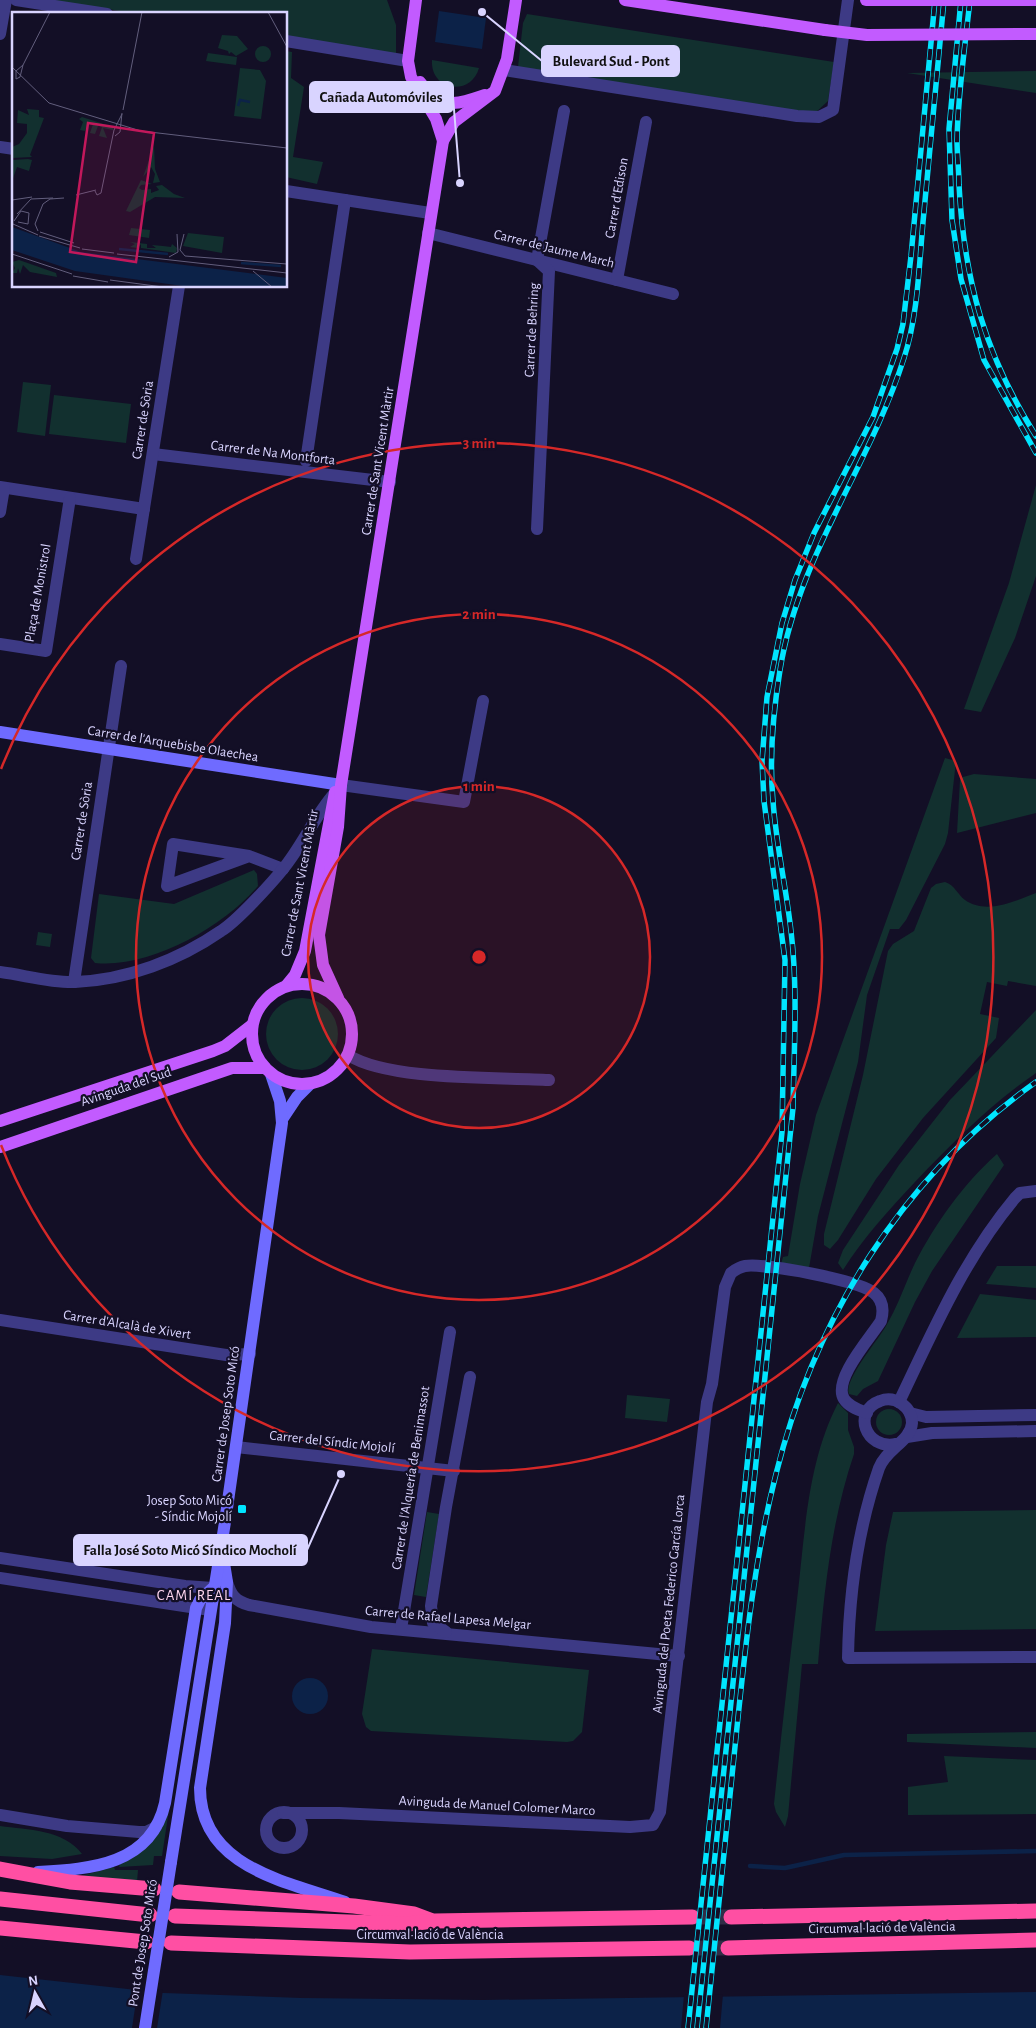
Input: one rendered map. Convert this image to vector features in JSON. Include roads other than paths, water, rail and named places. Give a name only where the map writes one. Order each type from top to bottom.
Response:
[{"type":"highway","points":[[0,1869],[70,1882],[154,1890]]},
{"type":"highway","points":[[179,1892],[354,1906],[414,1914],[434,1921]]},
{"type":"highway","points":[[0,1899],[150,1914]]},
{"type":"highway","name":"Circumval·lació de València","points":[[731,1917],[1036,1911]]},
{"type":"highway","name":"Circumval·lació de València","points":[[175,1916],[399,1924],[434,1921],[692,1917]]},
{"type":"highway","points":[[0,1928],[146,1942]]},
{"type":"highway","name":"Circumval·lació de València","points":[[728,1948],[1036,1940]]},
{"type":"highway","name":"Circumval·lació de València","points":[[170,1943],[410,1952],[689,1948]]},
{"type":"main road","name":"Carrer de Sant Vicent Màrtir","points":[[416,0],[408,62],[411,77],[436,119],[443,141]]},
{"type":"main road","name":"Carrer de Sant Vicent Màrtir","points":[[286,986],[295,975],[305,952],[337,789],[390,482],[430,213],[443,141],[454,122],[495,91],[504,70],[516,0]]},
{"type":"main road","points":[[625,0],[867,35],[1036,34]]},
{"type":"main road","points":[[866,0],[1036,0]]},
{"type":"main road","points":[[408,62],[422,85],[438,100],[450,104],[464,102],[495,91]]},
{"type":"main road","name":"Carrer de Sant Vicent Màrtir","points":[[337,789],[338,827],[319,935],[323,965],[338,998]]},
{"type":"main road","points":[[300,983],[314,985],[338,998],[348,1013],[352,1030],[348,1055],[332,1074],[310,1084],[290,1083],[268,1071],[254,1053],[252,1025],[256,1012],[263,1001],[286,986],[300,983]]},
{"type":"main road","name":"Avinguda del Sud","points":[[0,1121],[214,1051],[225,1046],[252,1025]]},
{"type":"main road","name":"Avinguda del Sud","points":[[0,1147],[232,1068],[268,1071]]},
{"type":"street","points":[[0,34],[6,0]]},
{"type":"street","points":[[16,0],[94,12]]},
{"type":"street","points":[[504,70],[801,117],[819,118],[833,110],[848,0]]},
{"type":"street","points":[[288,41],[408,62]]},
{"type":"street","points":[[537,260],[564,111]]},
{"type":"street","name":"Carrer d'Edison","points":[[617,280],[646,122]]},
{"type":"street","points":[[288,191],[430,213]]},
{"type":"street","points":[[306,460],[344,200]]},
{"type":"street","name":"Carrer de Jaume March","points":[[428,233],[673,294]]},
{"type":"street","name":"Carrer de Behring","points":[[537,260],[550,271],[537,529]]},
{"type":"street","name":"Carrer de Sòria","points":[[136,559],[178,288]]},
{"type":"street","name":"Carrer de Na Montforta","points":[[153,454],[390,482]]},
{"type":"street","points":[[0,512],[2,488],[144,509]]},
{"type":"street","name":"Plaça de Monistrol","points":[[0,644],[46,651],[70,498]]},
{"type":"street","name":"Carrer de Sòria","points":[[74,982],[121,666]]},
{"type":"street","points":[[0,972],[74,982],[109,978],[144,969],[185,954],[223,930],[283,869],[323,806],[337,789],[464,802],[483,701]]},
{"type":"street","name":"Carrer de l'Arquebisbe Olaechea","points":[[0,732],[337,789]]},
{"type":"street","points":[[249,856],[167,886],[173,844],[249,856],[283,869]]},
{"type":"street","points":[[348,1055],[360,1063],[419,1074],[549,1080]]},
{"type":"street","name":"Carrer de Josep Soto Micó","points":[[171,1862],[250,1354],[283,1118],[268,1071]]},
{"type":"street","name":"Carrer de Josep Soto Micó","points":[[283,1118],[297,1097],[310,1084]]},
{"type":"street","points":[[899,1402],[923,1347],[959,1280],[997,1222],[1020,1193],[1036,1191]]},
{"type":"street","name":"Avinguda del Poeta Federico García Lorca","points":[[654,1825],[660,1812],[707,1402],[712,1384],[725,1287],[731,1273],[746,1266],[836,1278],[873,1292],[882,1304],[881,1321],[842,1381],[844,1398],[849,1404],[867,1413]]},
{"type":"street","name":"Carrer d'Alcalà de Xivert","points":[[0,1320],[226,1355],[250,1354]]},
{"type":"street","name":"Carrer de l'Alquería de Benimassot","points":[[401,1629],[450,1332]]},
{"type":"street","points":[[446,1632],[433,1623],[431,1606],[446,1507],[470,1377]]},
{"type":"street","points":[[880,1465],[878,1452],[865,1426],[867,1413],[875,1403],[881,1400],[899,1402],[910,1413],[926,1417],[1036,1415]]},
{"type":"street","points":[[907,1437],[912,1425],[910,1413]]},
{"type":"street","points":[[1036,1431],[932,1433],[907,1437],[896,1444],[880,1465],[871,1494],[858,1552],[848,1658],[1036,1657]]},
{"type":"street","points":[[871,1438],[883,1445],[896,1444]]},
{"type":"street","name":"Carrer del Síndic Mojolí","points":[[236,1447],[454,1471]]},
{"type":"street","points":[[221,1544],[226,1582],[225,1623],[200,1788],[201,1810],[220,1846],[247,1866],[354,1906]]},
{"type":"street","points":[[0,1558],[185,1586],[213,1588]]},
{"type":"street","points":[[0,1578],[210,1610]]},
{"type":"street","name":"Carrer de Rafael Lapesa Melgar","points":[[226,1582],[231,1594],[237,1600],[249,1605],[371,1627],[446,1632],[679,1656]]},
{"type":"street","points":[[21,1873],[81,1868],[117,1861],[142,1845],[156,1827],[163,1813],[168,1788],[196,1608],[200,1600],[213,1588]]},
{"type":"street","points":[[283,1813],[288,1813],[298,1819],[302,1830],[301,1837]]},
{"type":"street","name":"Avinguda de Manuel Colomer Marco","points":[[339,1813],[330,1813],[315,1820],[293,1846],[287,1848],[275,1846],[267,1837],[266,1826],[272,1817],[283,1813],[339,1813],[630,1827],[654,1825]]},
{"type":"street","points":[[0,1815],[67,1826],[139,1832],[146,1832],[156,1827]]},
{"type":"street","name":"Pont de Josep Soto Micó","points":[[145,2028],[171,1862]]},
{"type":"water","points":[[439,11],[486,18],[482,49],[435,42]]},
{"type":"water","points":[[310,1678],[322,1684],[328,1696],[322,1708],[310,1714],[298,1708],[292,1696],[298,1684]]},
{"type":"water","points":[[0,1975],[164,1993],[301,1998],[483,2000],[1036,1992],[1036,2028],[0,2028]]},
{"type":"waterway","points":[[750,1866],[785,1868],[844,1855],[1036,1851]]},
{"type":"tunnel","points":[[692,1917],[731,1917]]},
{"type":"tunnel","points":[[689,1948],[728,1948]]},
{"type":"railway","points":[[688,2028],[782,1132],[785,960],[764,801],[762,761],[767,697],[782,623],[795,580],[814,533],[873,417],[897,349],[903,324],[911,256],[935,0]]},
{"type":"railway","points":[[697,2028],[793,1108],[794,975],[791,931],[773,801],[772,735],[775,702],[789,629],[802,589],[818,550],[890,397],[909,342],[917,290],[944,0]]},
{"type":"railway","points":[[961,0],[949,129],[952,220],[961,279],[984,360],[1036,453]]},
{"type":"railway","points":[[970,0],[960,87],[957,140],[959,185],[966,253],[980,316],[991,346],[1003,376],[1036,436]]},
{"type":"railway","points":[[706,2028],[751,1605],[768,1506],[793,1416],[814,1360],[840,1306],[871,1254],[906,1206],[945,1161],[988,1119],[1036,1082]]},
{"type":"place","name":"Bulevard Sud - Pont","points":[[482,12]]},
{"type":"place","name":"Cañada Automóviles","points":[[460,183]]},
{"type":"place","name":"Falla José Soto Micó Síndico Mocholí","points":[[341,1474]]},
{"type":"place","name":"Josep Soto Micó - Síndic Mojolí","points":[[242,1509]]},
{"type":"district","name":"CAMÍ REAL","points":[[194,1595]]}]
